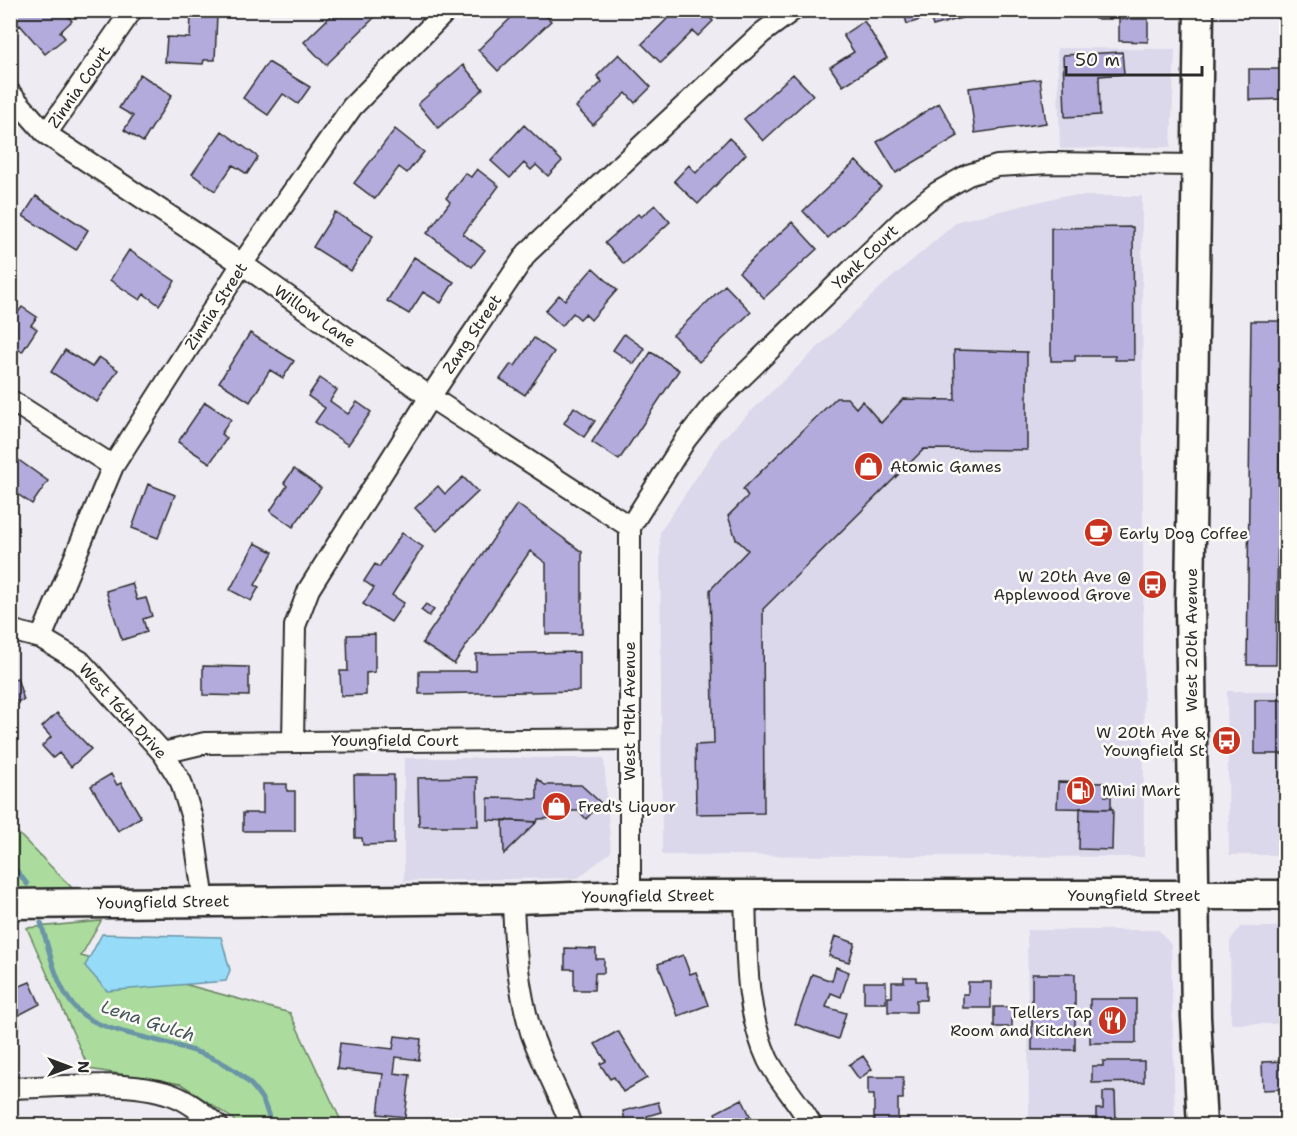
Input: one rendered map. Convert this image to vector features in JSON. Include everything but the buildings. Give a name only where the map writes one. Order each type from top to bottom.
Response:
[{"type":"street","name":"Zinnia Court","points":[[46,134],[132,10]]},
{"type":"street","name":"Zinnia Street","points":[[41,638],[112,466],[242,264],[352,107],[447,10]]},
{"type":"street","name":"Zang Street","points":[[293,741],[295,626],[309,589],[430,397],[527,253],[762,33],[793,10]]},
{"type":"street","name":"West 20th Avenue","points":[[1199,10],[1190,602],[1196,1017],[1202,1125]]},
{"type":"street","name":"Willow Lane","points":[[10,93],[46,134],[242,264],[430,397],[630,527]]},
{"type":"street","name":"Yank Court","points":[[630,527],[686,439],[712,405],[906,217],[938,192],[969,175],[997,166],[1050,163],[1195,165]]},
{"type":"street","points":[[10,400],[112,466]]},
{"type":"street","name":"West 19th Avenue","points":[[630,527],[630,895]]},
{"type":"street","name":"West 16th Drive","points":[[10,630],[41,638],[80,661],[163,753],[181,782],[192,818],[204,902]]},
{"type":"street","name":"Youngfield Court","points":[[163,753],[205,743],[629,739]]},
{"type":"street","name":"Youngfield Street","points":[[10,903],[513,899],[630,895],[1287,895]]},
{"type":"street","points":[[745,895],[749,992],[758,1035],[769,1062],[812,1125]]},
{"type":"street","points":[[513,899],[513,940],[524,1005],[532,1033],[570,1125]]},
{"type":"street","points":[[10,1088],[146,1089],[172,1095],[197,1108],[218,1125]]},
{"type":"shaded area","points":[[1057,48],[1175,49],[1171,147],[1060,149]]},
{"type":"shaded area","points":[[1062,196],[1142,196],[1144,857],[662,855],[660,532],[721,440],[882,286],[958,221]]},
{"type":"shaded area","points":[[1227,691],[1286,691],[1286,855],[1229,855]]},
{"type":"shaded area","points":[[404,758],[604,758],[611,852],[578,878],[404,881]]},
{"type":"shaded area","points":[[1240,927],[1286,927],[1286,1024],[1231,1024],[1230,941]]},
{"type":"shaded area","points":[[1027,930],[1159,930],[1171,945],[1175,1123],[1029,1123]]},
{"type":"green space","points":[[11,826],[79,895],[11,893]]},
{"type":"green space","points":[[101,921],[81,956],[290,1013],[343,1125],[236,1125],[233,1119],[181,1084],[89,1069],[27,928]]},
{"type":"water","points":[[102,934],[221,937],[230,970],[226,981],[107,991],[85,966]]},
{"type":"waterway","name":"Lena Gulch","points":[[10,862],[27,884]]},
{"type":"waterway","name":"Lena Gulch","points":[[41,923],[61,986],[77,1010],[102,1025],[198,1052],[233,1069],[248,1081],[260,1096],[272,1126]]},
{"type":"place","name":"Atomic Games","points":[[869,466]]},
{"type":"place","name":"Early Dog Coffee","points":[[1098,533]]},
{"type":"place","name":"W 20th Ave @ Applewood Grove","points":[[1152,585]]},
{"type":"place","name":"W 20th Ave & Youngfield St","points":[[1226,741]]},
{"type":"place","name":"Mini Mart","points":[[1081,790]]},
{"type":"place","name":"Fred's Liquor","points":[[557,806]]},
{"type":"place","name":"Tellers Tap Room and Kitchen","points":[[1113,1021]]}]
